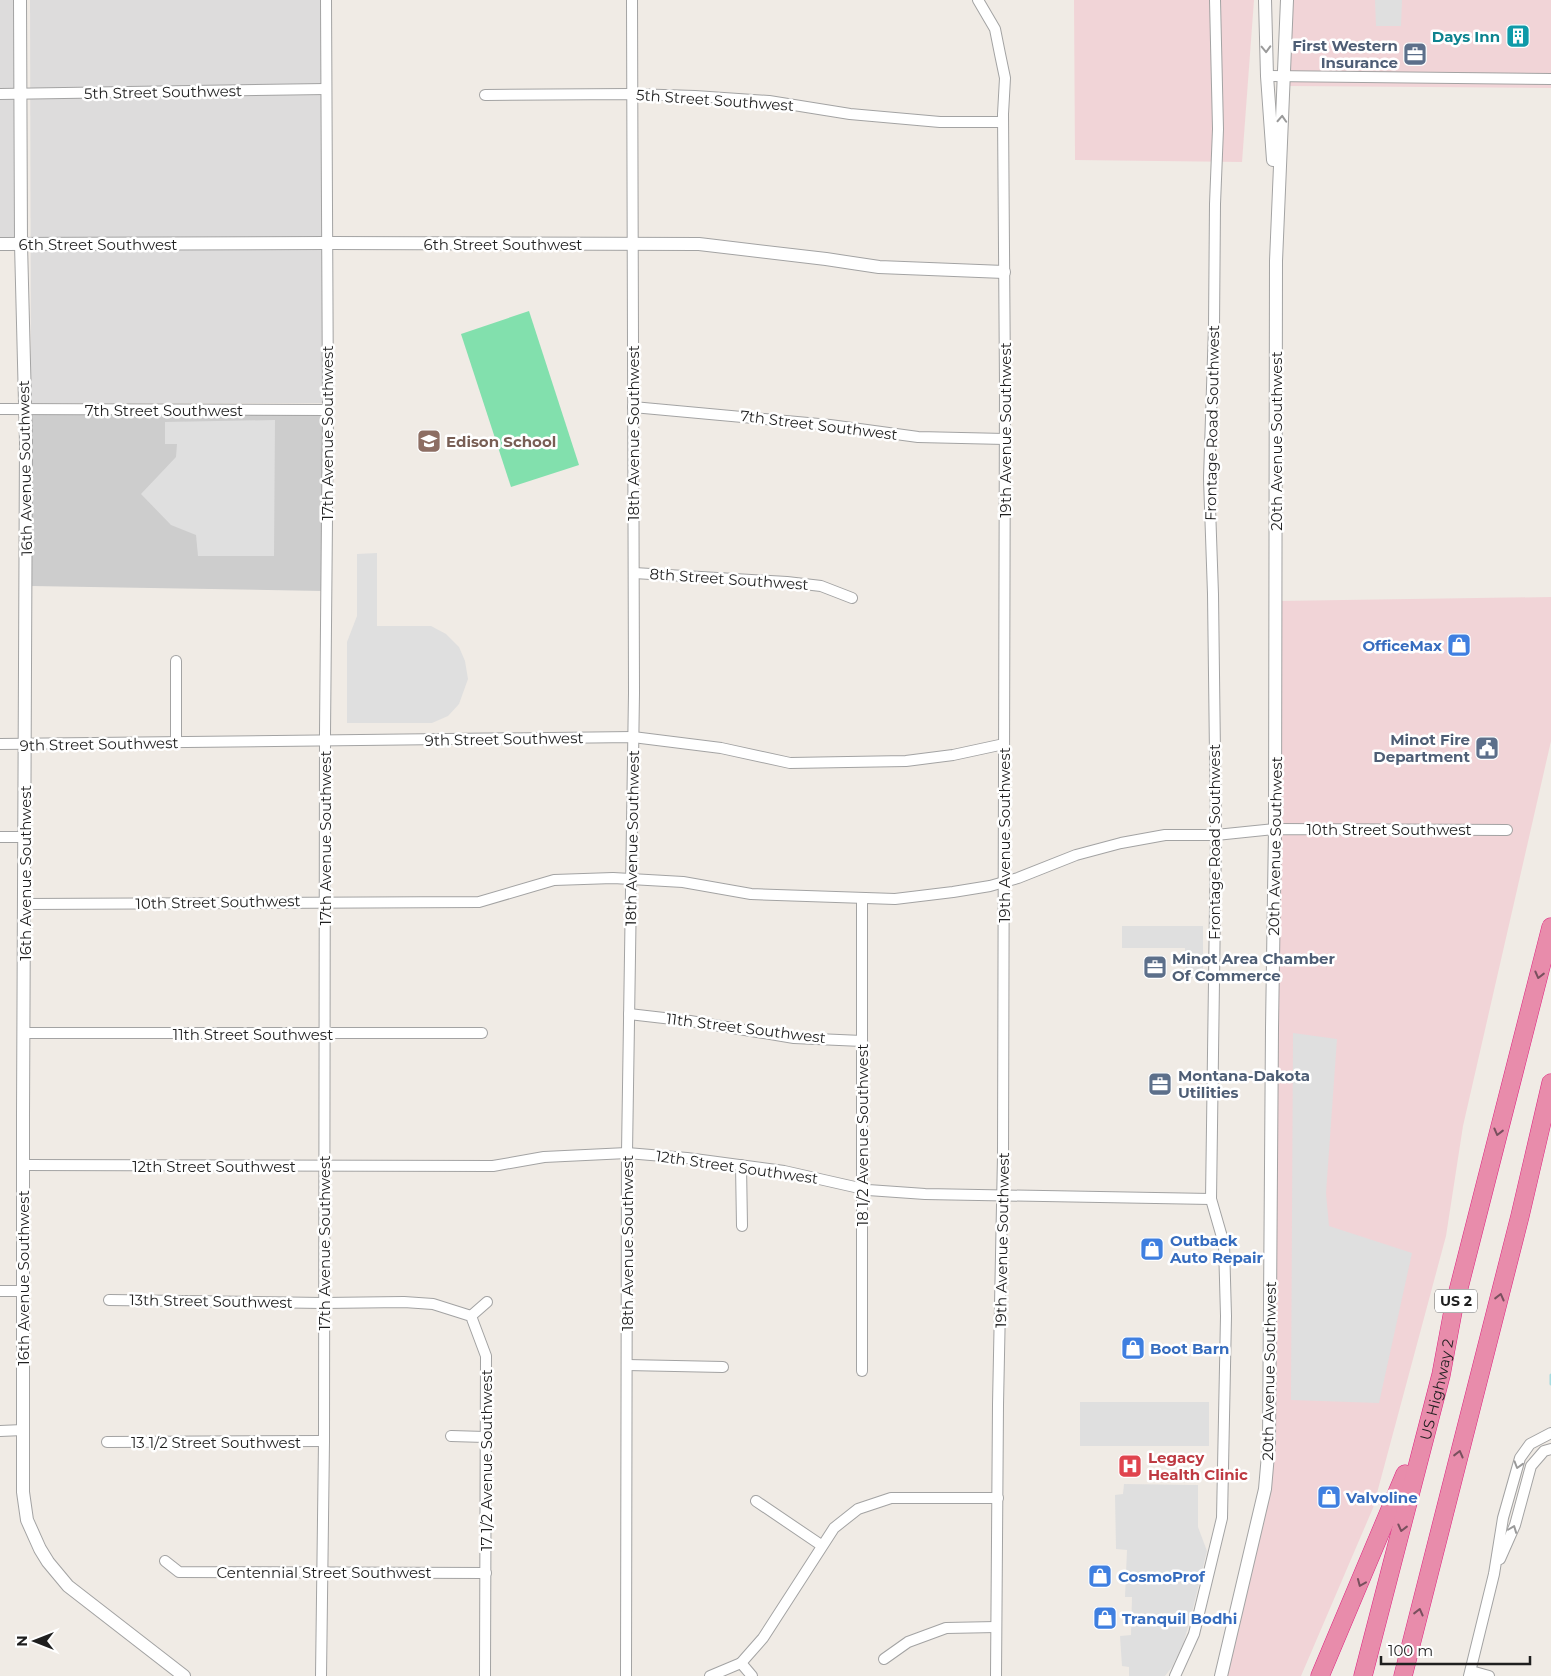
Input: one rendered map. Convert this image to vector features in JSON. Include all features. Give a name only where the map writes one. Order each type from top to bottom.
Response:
[{"type":"highway","name":"US Highway 2","points":[[1364,1676],[1441,1375],[1453,1311],[1551,928]]},
{"type":"highway","name":"US 2","points":[[1403,1676],[1518,1226],[1551,1083]]},
{"type":"highway","points":[[1320,1676],[1400,1488],[1441,1375]]},
{"type":"street","name":"16th Avenue Southwest","points":[[20,0],[20,244],[26,410],[23,1492],[27,1520],[40,1549],[68,1586],[184,1676]]},
{"type":"street","name":"17th Avenue Southwest","points":[[321,1676],[324,1441],[324,901],[328,410],[326,0]]},
{"type":"street","name":"18th Avenue Southwest","points":[[626,1676],[627,1153],[634,737],[632,0]]},
{"type":"street","name":"19th Avenue Southwest","points":[[978,0],[994,29],[1005,78],[1003,122],[1005,439],[1003,1196],[996,1676]]},
{"type":"street","name":"Frontage Road Southwest","points":[[1176,1676],[1194,1634],[1222,1518],[1226,1316],[1224,1244],[1211,1199],[1216,836],[1213,594],[1209,478],[1218,129],[1215,0]]},
{"type":"street","name":"20th Avenue Southwest","points":[[1265,0],[1267,76],[1277,220]]},
{"type":"street","name":"20th Avenue Southwest","points":[[1221,1676],[1265,1489],[1269,1443],[1271,1096],[1276,829],[1277,220],[1287,0]]},
{"type":"street","points":[[1267,76],[1551,79]]},
{"type":"street","name":"5th Street Southwest","points":[[0,94],[326,89]]},
{"type":"street","name":"5th Street Southwest","points":[[485,95],[632,94],[695,96],[769,101],[850,114],[940,122],[1003,122]]},
{"type":"street","name":"6th Street Southwest","points":[[0,244],[699,244],[879,267],[1004,272]]},
{"type":"street","name":"7th Street Southwest","points":[[633,407],[830,425],[918,437],[1005,439]]},
{"type":"street","name":"7th Street Southwest","points":[[0,410],[328,410]]},
{"type":"street","name":"8th Street Southwest","points":[[634,573],[813,585],[821,586],[852,598]]},
{"type":"street","points":[[176,661],[176,743]]},
{"type":"street","name":"9th Street Southwest","points":[[0,744],[634,737],[722,748],[790,763],[906,761],[953,755],[1004,744]]},
{"type":"street","name":"10th Street Southwest","points":[[25,904],[324,901],[479,902],[554,880],[631,878],[683,882],[751,894],[905,898],[953,892],[1004,882],[1076,855],[1121,843],[1165,836],[1216,836],[1276,829],[1507,830]]},
{"type":"street","points":[[0,837],[25,837]]},
{"type":"street","name":"18 1/2 Avenue Southwest","points":[[862,898],[862,1371]]},
{"type":"street","name":"11th Street Southwest","points":[[629,1014],[690,1021],[794,1038],[862,1041]]},
{"type":"street","name":"11th Street Southwest","points":[[24,1033],[482,1033]]},
{"type":"street","name":"12th Street Southwest","points":[[23,1165],[493,1166],[544,1157],[627,1153],[741,1165],[784,1171],[862,1188],[925,1194],[1211,1199]]},
{"type":"street","points":[[741,1165],[742,1226]]},
{"type":"street","points":[[0,1292],[23,1291]]},
{"type":"street","name":"13th Street Southwest","points":[[109,1300],[323,1303],[404,1302],[433,1304],[472,1316]]},
{"type":"street","points":[[472,1316],[487,1302]]},
{"type":"street","name":"17 1/2 Avenue Southwest","points":[[472,1316],[486,1356],[485,1676]]},
{"type":"street","points":[[627,1365],[723,1367]]},
{"type":"street","points":[[0,1431],[23,1430]]},
{"type":"street","points":[[1489,1676],[1470,1673],[1494,1574],[1503,1518],[1520,1458],[1530,1444],[1551,1433]]},
{"type":"street","points":[[451,1436],[486,1436]]},
{"type":"street","name":"13 1/2 Street Southwest","points":[[107,1442],[324,1441]]},
{"type":"street","points":[[1494,1574],[1515,1525],[1531,1466],[1544,1452],[1551,1449]]},
{"type":"street","points":[[710,1676],[741,1663],[763,1638],[834,1528],[858,1509],[891,1498],[998,1498]]},
{"type":"street","points":[[756,1501],[821,1546]]},
{"type":"street","name":"Centennial Street Southwest","points":[[165,1561],[179,1572],[486,1573]]},
{"type":"street","points":[[884,1658],[908,1642],[946,1628],[996,1627]]},
{"type":"street","points":[[741,1663],[752,1676]]},
{"type":"shaded area","points":[[0,0],[18,0],[17,239],[0,239]]},
{"type":"shaded area","points":[[30,0],[323,0],[323,403],[31,403]]},
{"type":"shaded area","points":[[1074,0],[1254,0],[1242,162],[1075,160]]},
{"type":"shaded area","points":[[1291,0],[1551,0],[1551,88],[1289,86]]},
{"type":"shaded area","points":[[1375,0],[1402,0],[1401,26],[1376,26]]},
{"type":"shaded area","points":[[32,412],[322,413],[323,591],[31,586]]},
{"type":"shaded area","points":[[275,420],[274,556],[198,556],[196,535],[171,525],[141,494],[176,457],[177,444],[165,444],[165,422]]},
{"type":"shaded area","points":[[377,553],[377,626],[431,626],[446,634],[459,647],[465,661],[468,679],[459,704],[448,716],[432,723],[347,723],[347,642],[357,616],[357,554]]},
{"type":"shaded area","points":[[1551,597],[1551,741],[1463,1126],[1446,1236],[1373,1508],[1301,1676],[1223,1676],[1267,1493],[1277,601]]},
{"type":"shaded area","points":[[1122,926],[1203,926],[1203,977],[1186,978],[1185,948],[1122,948]]},
{"type":"shaded area","points":[[1293,1033],[1337,1039],[1326,1193],[1329,1226],[1412,1253],[1379,1403],[1291,1400]]},
{"type":"shaded area","points":[[1080,1402],[1209,1402],[1209,1446],[1080,1446]]},
{"type":"shaded area","points":[[1124,1484],[1198,1485],[1198,1527],[1207,1551],[1183,1644],[1172,1667],[1165,1676],[1129,1676],[1129,1667],[1122,1666],[1120,1636],[1131,1635],[1132,1597],[1125,1597],[1127,1550],[1116,1549],[1115,1495],[1123,1494]]},
{"type":"green space","points":[[529,311],[579,465],[511,487],[461,334]]},
{"type":"waterway","points":[[1551,1375],[1551,1384]]},
{"type":"place","name":"Days Inn","points":[[1518,36]]},
{"type":"place","name":"First Western Insurance","points":[[1415,54]]},
{"type":"place","name":"Edison School","points":[[429,441]]},
{"type":"place","name":"OfficeMax","points":[[1459,645]]},
{"type":"place","name":"Minot Fire Department","points":[[1487,748]]},
{"type":"place","name":"Minot Area Chamber Of Commerce","points":[[1155,967]]},
{"type":"place","name":"Montana-Dakota Utilities","points":[[1160,1084]]},
{"type":"place","name":"Outback Auto Repair","points":[[1152,1249]]},
{"type":"place","name":"Boot Barn","points":[[1133,1348]]},
{"type":"place","name":"Legacy Health Clinic","points":[[1130,1466]]},
{"type":"place","name":"Valvoline","points":[[1329,1497]]},
{"type":"place","name":"CosmoProf","points":[[1100,1576]]},
{"type":"place","name":"Tranquil Bodhi","points":[[1105,1618]]}]
